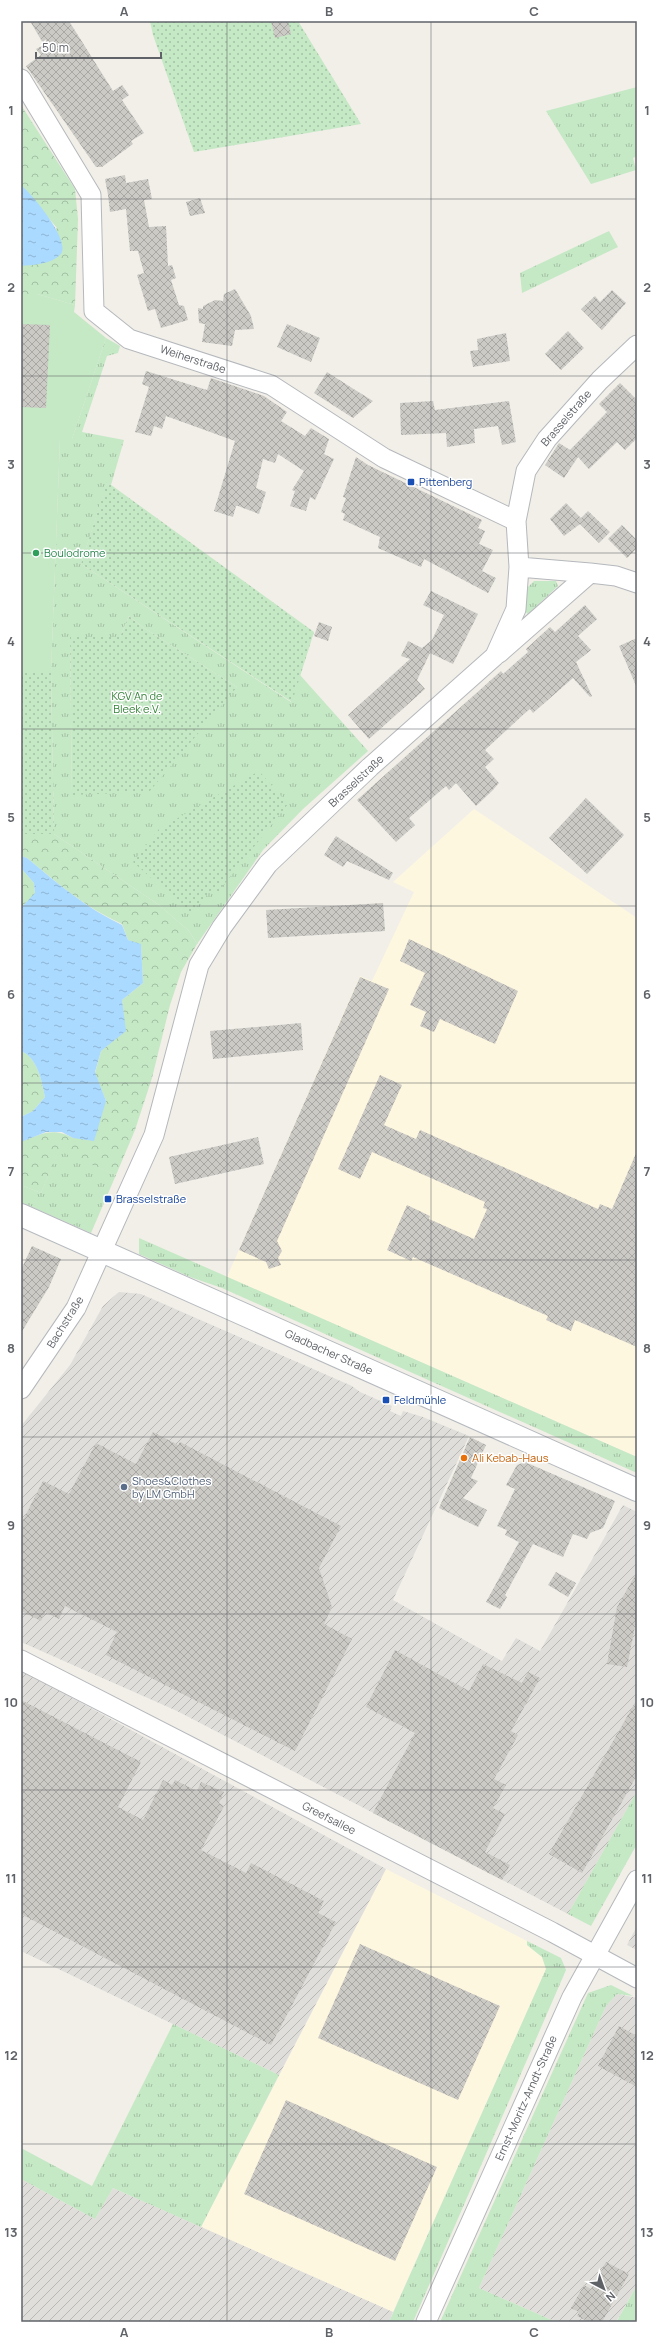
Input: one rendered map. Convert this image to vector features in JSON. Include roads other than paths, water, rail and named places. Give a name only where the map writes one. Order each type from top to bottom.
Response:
[{"type":"main road","name":"Gladbacher Straße","points":[[21,1215],[103,1250],[637,1490]]},
{"type":"street","name":"Weiherstraße","points":[[21,79],[91,194],[94,311],[130,339],[271,385],[384,458],[516,521]]},
{"type":"street","name":"Brasselstraße","points":[[103,1250],[154,1135],[199,965],[222,927],[268,864],[370,767],[496,656],[516,609],[520,567],[516,521],[526,472],[547,439],[600,380],[637,344]]},
{"type":"street","points":[[520,567],[616,576],[637,583]]},
{"type":"street","points":[[496,656],[590,573]]},
{"type":"street","name":"Bachstraße","points":[[21,1389],[76,1308],[103,1250]]},
{"type":"street","name":"Greefsallee","points":[[21,1660],[637,1978]]},
{"type":"street","name":"Ernst-Moritz-Arndt-Straße","points":[[426,2322],[572,1996],[596,1956],[637,1880]]},
{"type":"water","points":[[21,185],[34,198],[50,219],[61,240],[63,249],[60,255],[42,264],[21,266]]},
{"type":"water","points":[[21,856],[27,858],[84,903],[122,925],[128,940],[141,944],[143,983],[122,1000],[126,1031],[101,1051],[95,1072],[106,1101],[94,1141],[73,1138],[62,1132],[46,1132],[21,1142],[21,1117],[33,1111],[45,1097],[41,1078],[32,1059],[21,1051],[21,908],[35,893],[34,883],[21,868]]},
{"type":"place","name":"Pittenberg","points":[[411,482]]},
{"type":"place","name":"Boulodrome","points":[[36,553]]},
{"type":"place","name":"Brasselstraße","points":[[108,1199]]},
{"type":"place","name":"Feldmühle","points":[[386,1400]]},
{"type":"place","name":"Ali Kebab-Haus","points":[[464,1458]]},
{"type":"place","name":"Shoes&Clothes by LM GmbH","points":[[124,1487]]},
{"type":"park label","name":"KGV An de Bleek e.V.","points":[[137,702]]}]
